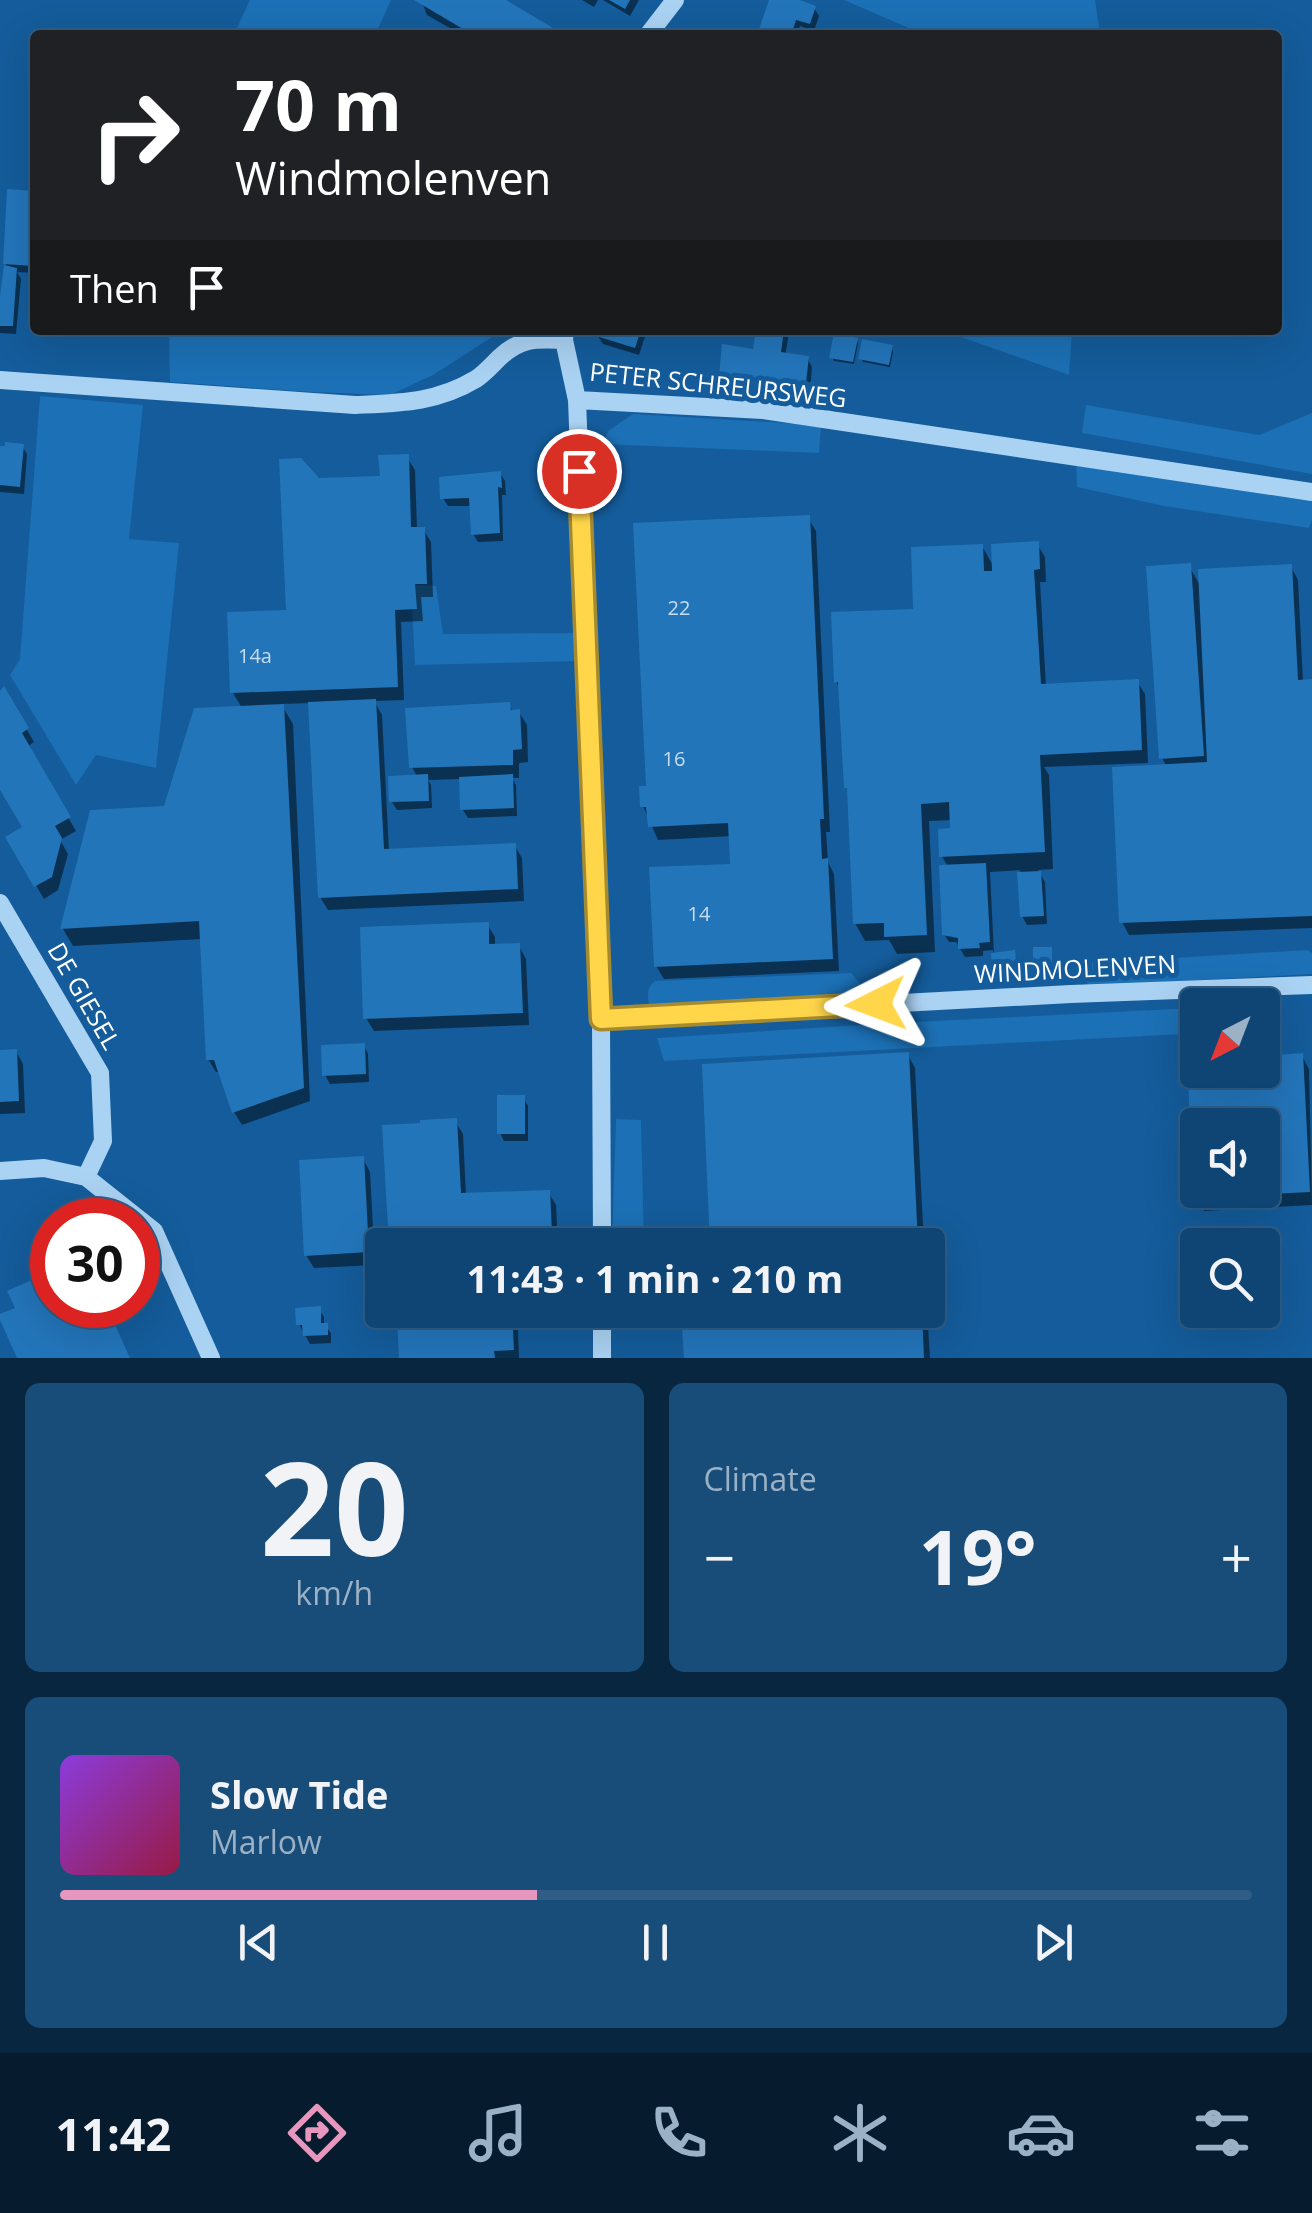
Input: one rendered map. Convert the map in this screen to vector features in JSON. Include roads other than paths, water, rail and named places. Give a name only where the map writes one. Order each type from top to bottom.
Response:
[{"type":"street","points":[[652,30],[676,0]]},
{"type":"street","name":"PETER SCHREURSWEG","points":[[0,380],[354,405],[409,403],[440,395],[478,378],[508,350],[528,339],[565,335],[576,400],[763,410],[1312,492]]},
{"type":"street","points":[[576,400],[601,1019],[602,1228]]},
{"type":"street","name":"DE GIESEL","points":[[0,904],[100,1073],[103,1141],[86,1177]]},
{"type":"street","name":"WINDMOLENVEN","points":[[601,1019],[1312,985]]},
{"type":"street","points":[[0,1171],[44,1168],[86,1177],[154,1231],[211,1358]]},
{"type":"street","points":[[602,1328],[602,1358]]}]
